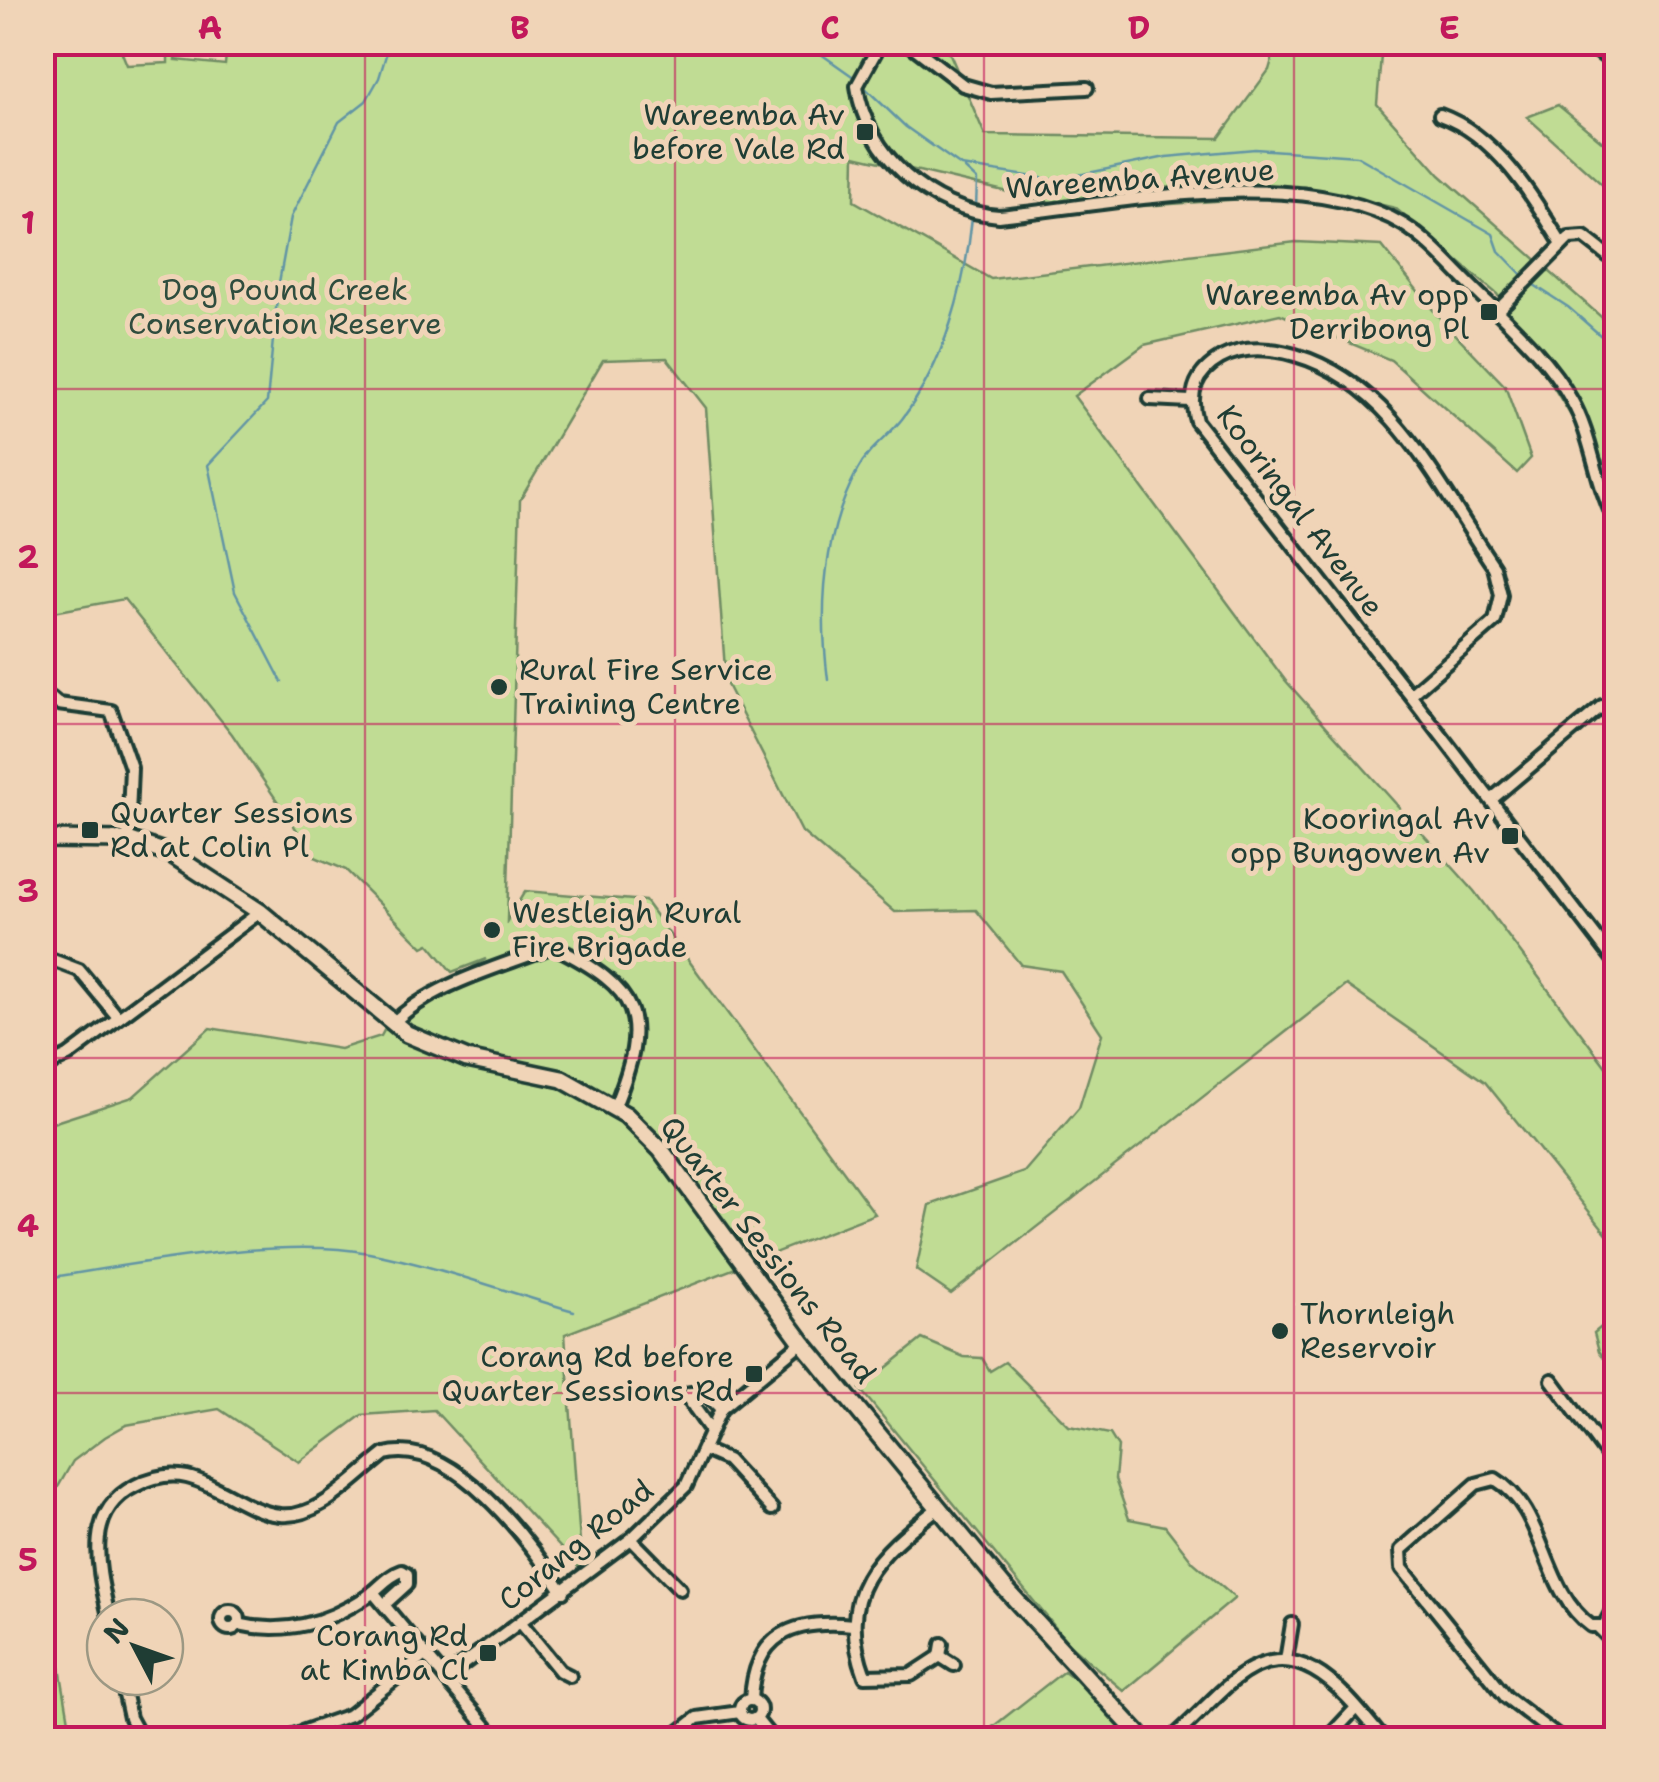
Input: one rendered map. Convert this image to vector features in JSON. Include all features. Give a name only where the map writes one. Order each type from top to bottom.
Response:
[{"type":"main road","name":"Quarter Sessions Road","points":[[42,839],[128,840],[173,855],[260,912],[392,1024],[450,1054],[562,1078],[614,1106],[661,1150],[802,1342],[1036,1626],[1100,1688],[1144,1740]]},
{"type":"street","name":"Wareemba Avenue","points":[[881,42],[859,76],[857,90],[868,131],[895,165],[958,209],[999,216],[1267,192],[1323,198],[1380,213],[1407,227],[1545,362],[1571,399],[1616,522]]},
{"type":"street","points":[[906,42],[964,85],[991,92],[1087,88]]},
{"type":"street","points":[[1585,42],[1616,65]]},
{"type":"street","points":[[1440,115],[1455,120],[1514,171],[1561,243]]},
{"type":"street","points":[[1497,311],[1561,243],[1584,237],[1616,262]]},
{"type":"street","name":"Kooringal Avenue","points":[[1410,695],[1495,621],[1501,595],[1494,567],[1391,416],[1341,374],[1276,350],[1249,349],[1225,356],[1204,369],[1190,401],[1207,439],[1410,695],[1492,798],[1616,963]]},
{"type":"street","points":[[1150,399],[1190,401]]},
{"type":"street","points":[[51,698],[58,704],[111,711],[132,768],[128,840]]},
{"type":"street","points":[[1492,798],[1602,706],[1616,724]]},
{"type":"street","points":[[42,1068],[68,1056],[260,912]]},
{"type":"street","points":[[392,1024],[410,1008],[518,965],[553,946],[595,971],[626,998],[637,1018],[636,1038],[614,1106]]},
{"type":"street","points":[[42,956],[79,970],[117,1016]]},
{"type":"street","name":"Corang Road","points":[[446,1676],[631,1540],[686,1486],[721,1409],[802,1342]]},
{"type":"street","points":[[1552,1380],[1616,1467]]},
{"type":"street","points":[[711,1430],[689,1400],[690,1392],[705,1392],[721,1409]]},
{"type":"street","points":[[105,1597],[96,1558],[97,1535],[103,1518],[128,1489],[166,1475],[189,1478],[279,1516],[306,1512],[384,1454],[400,1450],[435,1458],[506,1517],[526,1536],[563,1592]]},
{"type":"street","points":[[704,1450],[732,1466],[772,1509]]},
{"type":"street","points":[[1562,1740],[1506,1696],[1402,1568],[1401,1550],[1476,1484],[1495,1479],[1505,1485],[1531,1522],[1556,1585],[1571,1608],[1601,1627],[1616,1645]]},
{"type":"street","points":[[938,1508],[878,1560],[864,1580],[853,1624],[865,1676],[911,1675],[941,1650],[954,1665]]},
{"type":"street","points":[[631,1540],[680,1589]]},
{"type":"street","points":[[238,1624],[277,1631],[299,1628],[373,1592],[398,1571],[407,1574],[407,1584],[385,1604]]},
{"type":"street","points":[[373,1592],[497,1740]]},
{"type":"street","points":[[1601,1627],[1616,1603]]},
{"type":"street","points":[[1601,1627],[1616,1618]]},
{"type":"street","points":[[751,1700],[759,1656],[784,1632],[823,1622],[853,1624]]},
{"type":"street","points":[[521,1623],[560,1671],[570,1676]]},
{"type":"street","points":[[1286,1660],[1292,1624]]},
{"type":"street","points":[[279,1740],[350,1716],[426,1654]]},
{"type":"street","points":[[1170,1740],[1248,1670],[1286,1660],[1322,1674],[1384,1740]]},
{"type":"street","points":[[125,1697],[130,1718],[142,1740]]},
{"type":"street","points":[[740,1712],[744,1702],[751,1700]]},
{"type":"street","points":[[751,1700],[760,1708],[756,1718]]},
{"type":"street","points":[[1326,1740],[1356,1708]]},
{"type":"street","points":[[740,1712],[746,1720],[756,1718]]},
{"type":"street","points":[[669,1740],[697,1718],[740,1712]]},
{"type":"street","points":[[756,1718],[774,1740]]},
{"type":"green space","name":"Dog Pound Creek Conservation Reserve","points":[[227,42],[930,43],[950,54],[985,135],[1219,138],[1269,70],[1277,43],[1382,43],[1377,104],[1440,175],[1616,330],[1616,476],[1585,439],[1497,294],[1395,208],[1330,193],[1085,210],[855,156],[854,201],[991,279],[1296,242],[1382,246],[1437,315],[1505,386],[1531,458],[1517,473],[1391,360],[1280,314],[1144,345],[1074,396],[1285,680],[1474,891],[1616,1080],[1616,1245],[1485,1082],[1346,985],[951,1294],[916,1270],[930,1205],[1024,1172],[1079,1108],[1102,1034],[1061,971],[1021,965],[976,910],[895,912],[802,832],[726,683],[706,408],[667,358],[603,360],[520,500],[507,921],[525,891],[645,901],[875,1214],[565,1334],[582,1571],[434,1410],[362,1415],[299,1462],[219,1409],[126,1425],[73,1461],[43,1513],[43,1126],[133,1097],[210,1028],[340,1049],[381,1036],[392,1016],[486,959],[452,972],[429,944],[423,947],[346,870],[315,857],[232,734],[124,599],[43,614],[43,43],[118,43],[127,65],[168,63],[168,43],[179,43],[176,60],[225,65]]},
{"type":"green space","points":[[1558,105],[1616,153],[1616,197],[1527,117]]},
{"type":"green space","points":[[1616,1315],[1616,1373],[1599,1351],[1594,1333]]},
{"type":"green space","points":[[922,1339],[964,1357],[982,1358],[990,1371],[1005,1362],[1069,1426],[1110,1434],[1118,1447],[1115,1479],[1129,1519],[1165,1526],[1193,1562],[1235,1598],[1124,1691],[1069,1644],[860,1389]]},
{"type":"green space","points":[[43,1566],[72,1739],[43,1739]]},
{"type":"green space","points":[[1064,1671],[1100,1697],[1134,1740],[976,1740]]},
{"type":"waterway","points":[[282,682],[235,592],[208,465],[267,402],[278,288],[291,217],[339,122],[366,101],[379,78],[390,42]]},
{"type":"waterway","points":[[804,42],[855,78]]},
{"type":"waterway","points":[[861,84],[906,127],[961,166],[1054,180],[1166,157],[1255,149],[1357,156],[1493,234],[1499,251],[1525,278]]},
{"type":"waterway","points":[[964,168],[977,180],[976,208]]},
{"type":"waterway","points":[[828,680],[824,600],[837,521],[862,463],[902,419],[930,374],[951,323],[972,218]]},
{"type":"waterway","points":[[1531,283],[1568,307],[1616,349]]},
{"type":"waterway","points":[[42,1279],[206,1254],[333,1249],[421,1265],[574,1311]]},
{"type":"place","name":"Wareemba Av before Vale Rd","points":[[865,132]]},
{"type":"place","name":"Wareemba Av opp Derribong Pl","points":[[1489,312]]},
{"type":"place","name":"Rural Fire Service Training Centre","points":[[499,687]]},
{"type":"place","name":"Quarter Sessions Rd at Colin Pl","points":[[90,830]]},
{"type":"place","name":"Kooringal Av opp Bungowen Av","points":[[1510,836]]},
{"type":"place","name":"Westleigh Rural Fire Brigade","points":[[492,930]]},
{"type":"place","name":"Thornleigh Reservoir","points":[[1280,1331]]},
{"type":"place","name":"Corang Rd before Quarter Sessions Rd","points":[[754,1374]]},
{"type":"place","name":"Corang Rd at Kimba Cl","points":[[488,1653]]}]
